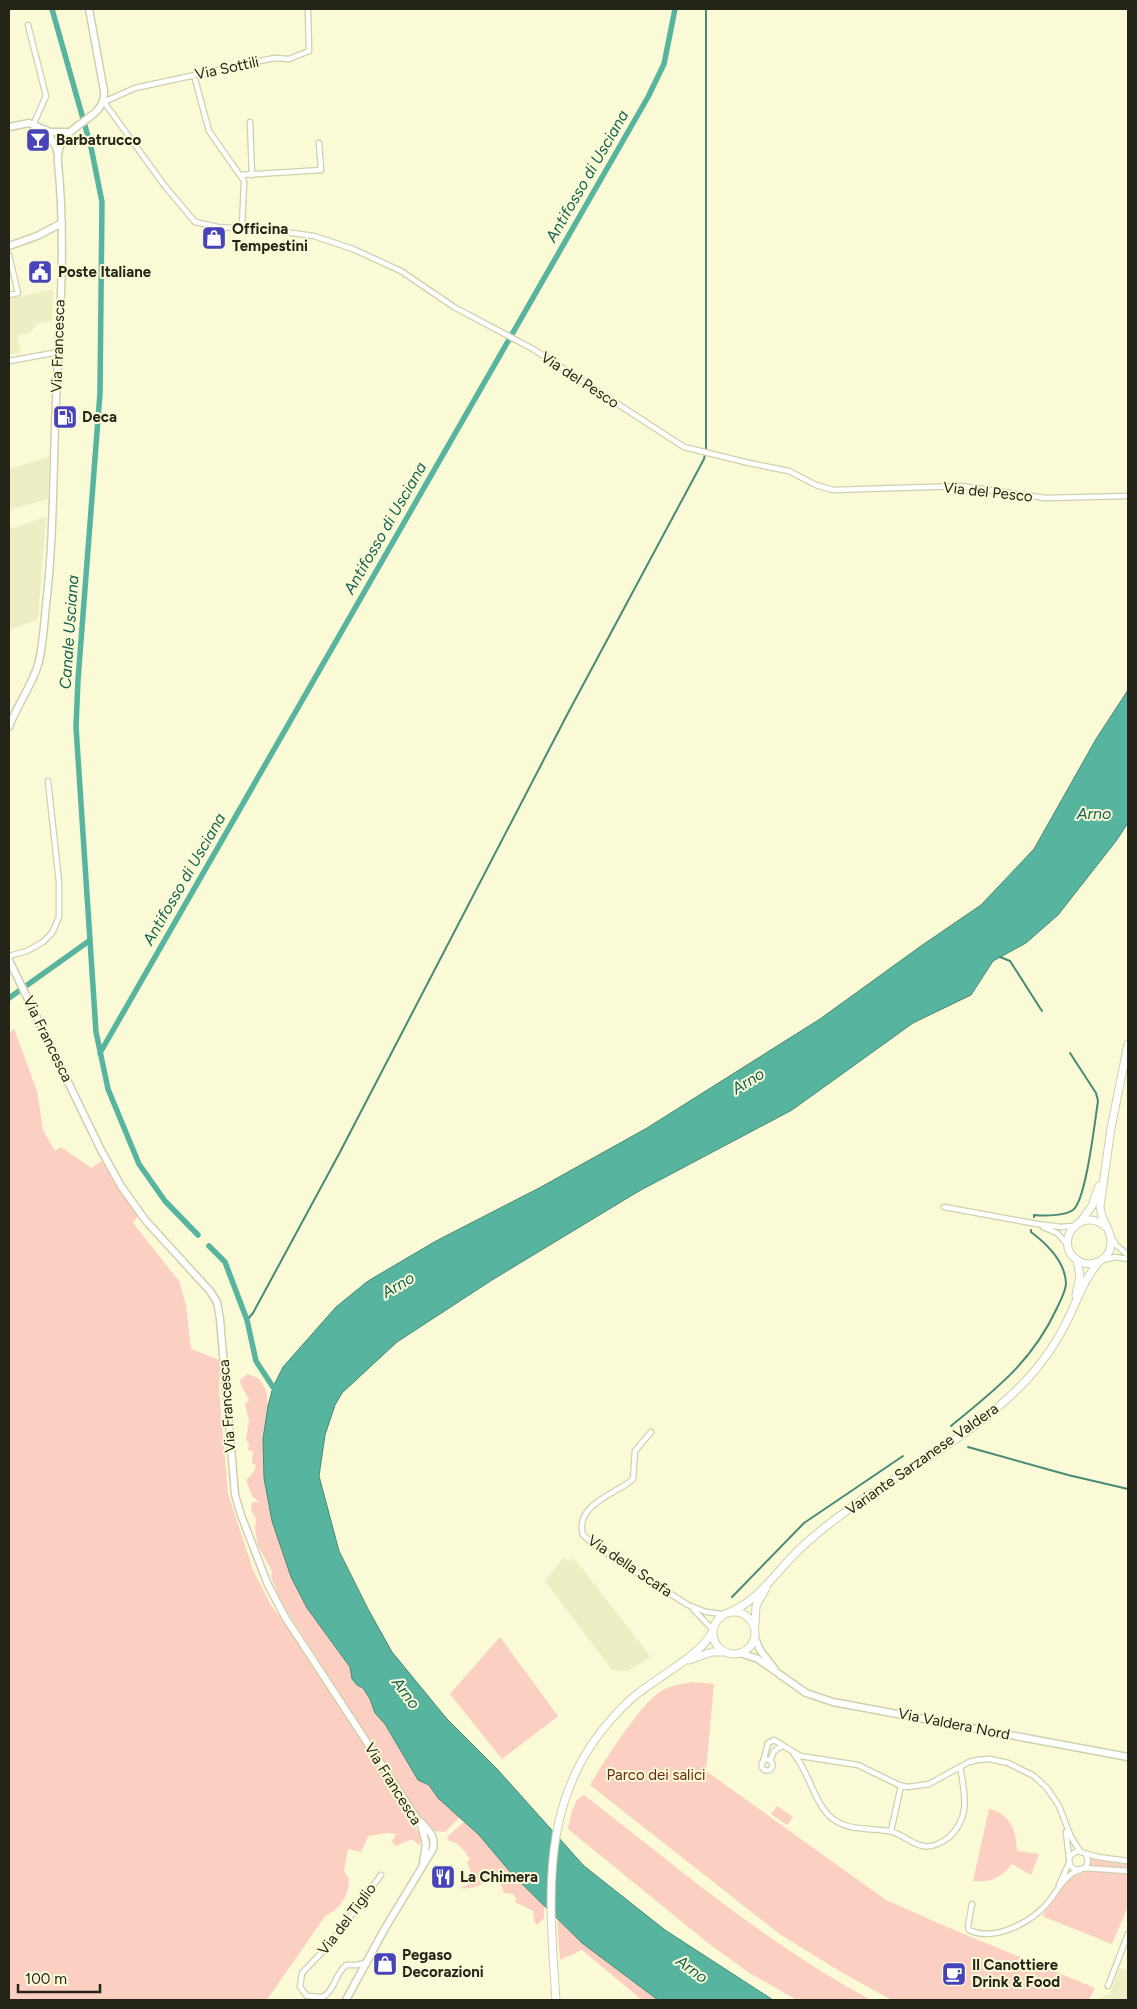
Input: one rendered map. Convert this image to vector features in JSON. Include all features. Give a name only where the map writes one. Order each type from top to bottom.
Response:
[{"type":"main road","points":[[89,9],[104,92],[104,102]]},
{"type":"main road","name":"Via Francesca","points":[[9,727],[34,677],[42,645],[49,576],[59,352],[62,224],[58,158],[62,141],[69,132],[99,110],[104,102]]},
{"type":"main road","points":[[9,127],[34,123],[62,141]]},
{"type":"main road","points":[[48,132],[69,132]]},
{"type":"main road","points":[[48,132],[56,147],[58,158]]},
{"type":"main road","points":[[9,246],[62,224]]},
{"type":"main road","name":"Via Francesca","points":[[10,962],[101,1150],[121,1186],[146,1221],[215,1298],[220,1319],[233,1480],[240,1515],[268,1585],[285,1617],[416,1816],[434,1838],[433,1849],[367,1962]]},
{"type":"main road","points":[[1104,1167],[1088,1215],[1069,1235],[1068,1247],[1077,1260],[1086,1264],[1100,1261],[1108,1254],[1111,1246],[1108,1230],[1100,1209],[1104,1167],[1128,1044]]},
{"type":"main road","points":[[1078,1224],[1086,1220],[1094,1220],[1108,1230]]},
{"type":"main road","name":"Variante Sarzanese Valdera","points":[[1074,1306],[1080,1276],[1077,1260]]},
{"type":"main road","name":"Variante Sarzanese Valdera","points":[[732,1611],[747,1603],[802,1546],[828,1525],[974,1425],[1010,1396],[1031,1375],[1048,1353],[1060,1334],[1088,1276],[1100,1261]]},
{"type":"main road","name":"Variante Sarzanese Valdera","points":[[755,1628],[756,1606],[773,1577]]},
{"type":"main road","points":[[556,2000],[550,1918],[552,1854],[558,1822],[568,1791],[591,1748],[609,1722],[645,1687],[706,1644],[717,1620],[722,1614],[732,1611],[741,1612],[748,1617],[755,1628],[754,1638],[749,1647],[740,1653]]},
{"type":"main road","points":[[712,1631],[716,1645],[727,1653]]},
{"type":"main road","points":[[754,1638],[764,1655],[785,1679]]},
{"type":"main road","points":[[679,1664],[712,1652],[740,1653],[758,1659],[785,1679]]},
{"type":"main road","name":"Via Valdera Nord","points":[[785,1679],[812,1696],[833,1702],[1128,1757]]},
{"type":"main road","points":[[346,2000],[367,1962]]},
{"type":"street","name":"Via Sottili","points":[[104,102],[134,88],[274,58],[289,60],[309,51],[308,9]]},
{"type":"street","points":[[28,25],[46,96],[34,123]]},
{"type":"street","points":[[194,75],[209,131],[244,181],[242,228]]},
{"type":"street","name":"Via del Pesco","points":[[104,102],[189,217],[195,222],[314,236],[353,249],[401,272],[454,307],[533,349],[673,441],[692,449],[789,471],[816,485],[833,490],[961,486],[1045,498],[1128,496]]},
{"type":"street","points":[[250,122],[252,176]]},
{"type":"street","points":[[240,175],[252,176],[321,170],[318,143]]},
{"type":"street","points":[[9,255],[18,293],[9,295]]},
{"type":"street","points":[[9,361],[59,352]]},
{"type":"street","points":[[9,956],[27,951],[43,942],[52,933],[59,917],[59,882],[48,781]]},
{"type":"street","points":[[944,1207],[1037,1224],[1061,1227],[1078,1224]]},
{"type":"street","points":[[1037,1224],[1057,1233],[1068,1247]]},
{"type":"street","points":[[1108,1230],[1117,1246],[1128,1255]]},
{"type":"street","points":[[1100,1261],[1116,1257],[1128,1259]]},
{"type":"street","name":"Via della Scafa","points":[[650,1432],[635,1451],[634,1479],[594,1504],[584,1520],[582,1532],[585,1538],[597,1547],[688,1604]]},
{"type":"street","points":[[688,1604],[706,1612],[722,1614]]},
{"type":"street","points":[[688,1604],[707,1622],[712,1631]]},
{"type":"street","points":[[782,1746],[774,1751],[770,1760],[772,1766],[768,1770],[762,1768],[769,1741],[774,1740],[793,1753],[810,1759],[858,1765],[901,1786],[913,1787],[925,1785],[974,1761],[990,1758],[1003,1761],[1034,1776],[1047,1788],[1056,1801],[1072,1840],[1080,1851],[1098,1858],[1128,1861]]},
{"type":"street","points":[[793,1753],[804,1769],[823,1807],[834,1820],[851,1827],[892,1832],[926,1847],[938,1844],[950,1836],[957,1828],[964,1813],[965,1796],[960,1767]]},
{"type":"street","points":[[804,1769],[810,1759]]},
{"type":"street","points":[[763,1762],[770,1760]]},
{"type":"street","points":[[892,1832],[901,1786]]},
{"type":"street","points":[[1064,1820],[1069,1860],[1073,1868],[1128,1871]]},
{"type":"street","points":[[1054,1894],[1069,1860],[1074,1852],[1080,1851]]},
{"type":"street","points":[[972,1904],[968,1928],[972,1931],[992,1933],[1021,1924],[1045,1905],[1070,1874],[1082,1869],[1088,1862],[1086,1854]]},
{"type":"street","name":"Via del Tiglio","points":[[367,1962],[346,1965],[341,1970],[331,1991],[323,1997],[307,1996],[300,1987],[302,1973],[328,1946],[380,1875]]},
{"type":"street","points":[[1108,1986],[1128,1934]]},
{"type":"shaded area","points":[[53,289],[52,321],[36,324],[31,332],[17,336],[21,352],[9,355],[9,299]]},
{"type":"shaded area","points":[[49,457],[48,499],[9,510],[9,469]]},
{"type":"shaded area","points":[[46,517],[38,619],[9,630],[9,529]]},
{"type":"shaded area","points":[[564,1557],[568,1562],[574,1558],[651,1657],[628,1671],[612,1670],[545,1581]]},
{"type":"shaded area","points":[[1120,1968],[1128,1970],[1128,2000],[1098,2000],[1105,1995],[1109,1995]]},
{"type":"green space","points":[[14,1029],[37,1091],[43,1130],[55,1151],[61,1147],[91,1168],[102,1161],[138,1216],[133,1223],[179,1281],[186,1305],[191,1349],[220,1360],[219,1390],[228,1493],[253,1570],[271,1605],[300,1645],[411,1819],[421,1838],[420,1846],[412,1839],[396,1846],[392,1842],[396,1834],[368,1836],[361,1852],[348,1849],[344,1871],[349,1879],[349,1885],[343,1901],[335,1910],[325,1916],[267,2000],[9,2000],[9,1033]]},
{"type":"green space","points":[[248,1374],[258,1378],[266,1390],[268,1405],[263,1439],[272,1521],[291,1577],[307,1608],[350,1667],[352,1679],[363,1688],[370,1699],[375,1713],[385,1724],[418,1780],[429,1785],[438,1798],[460,1817],[445,1832],[433,1831],[418,1815],[280,1600],[271,1577],[272,1571],[258,1546],[255,1529],[256,1519],[251,1510],[252,1502],[259,1502],[252,1496],[246,1480],[254,1472],[256,1465],[252,1464],[253,1451],[248,1450],[249,1443],[246,1440],[249,1421],[245,1404],[249,1400],[240,1383],[241,1379]]},
{"type":"green space","points":[[500,1637],[558,1716],[502,1759],[450,1694]]},
{"type":"green space","name":"Parco dei salici","points":[[693,1682],[714,1684],[706,1771],[886,1900],[1095,1988],[1089,2000],[892,2000],[841,1972],[781,1935],[590,1785],[634,1719],[654,1696],[670,1687]]},
{"type":"green space","points":[[584,1795],[759,1930],[871,2000],[797,2000],[748,1972],[708,1943],[568,1829],[574,1805]]},
{"type":"green space","points":[[777,1806],[793,1817],[787,1825],[771,1814]]},
{"type":"green space","points":[[989,1809],[1003,1815],[1011,1824],[1014,1830],[1017,1851],[1039,1854],[1031,1875],[1012,1864],[1004,1872],[991,1880],[973,1881]]},
{"type":"green space","points":[[464,1822],[479,1835],[512,1874],[544,1905],[544,1918],[537,1925],[534,1921],[533,1911],[515,1902],[516,1898],[513,1894],[504,1893],[502,1887],[494,1880],[488,1878],[475,1887],[460,1888],[474,1881],[467,1862],[470,1859],[456,1843],[449,1841],[447,1837]]},
{"type":"green space","points":[[1089,1857],[1097,1860],[1128,1864],[1128,1869],[1088,1866]]},
{"type":"green space","points":[[1090,1870],[1128,1873],[1128,1906],[1112,1944],[1042,1916],[1070,1878]]},
{"type":"green space","points":[[557,1918],[582,1943],[658,2000],[642,2000],[582,1950],[560,1960]]},
{"type":"water","name":"Arno","points":[[1128,690],[1128,823],[1058,915],[1026,943],[993,961],[971,995],[913,1023],[792,1110],[639,1191],[492,1280],[397,1342],[342,1393],[335,1405],[325,1435],[319,1476],[339,1551],[392,1652],[447,1719],[498,1770],[584,1866],[665,1930],[773,2000],[658,2000],[582,1943],[512,1874],[479,1835],[438,1798],[429,1785],[418,1780],[385,1724],[375,1713],[370,1699],[363,1688],[352,1679],[350,1667],[307,1608],[291,1577],[272,1521],[264,1478],[263,1439],[273,1387],[283,1367],[336,1307],[368,1281],[436,1241],[541,1187],[647,1128],[820,1019],[981,905],[1034,849],[1096,739]]},
{"type":"waterway","name":"Canale Usciana","points":[[52,9],[91,147],[102,202],[100,393],[76,727],[96,1032],[108,1089],[139,1164],[165,1201],[198,1235]]},
{"type":"waterway","name":"Antifosso di Usciana","points":[[100,1053],[648,97],[664,64],[675,9]]},
{"type":"waterway","points":[[247,1320],[253,1313],[339,1154],[568,713],[704,459],[706,450],[706,9]]},
{"type":"waterway","points":[[9,998],[89,941]]},
{"type":"waterway","points":[[1000,957],[1010,961],[1042,1011]]},
{"type":"waterway","points":[[1034,1217],[1034,1215],[1060,1214],[1073,1210],[1078,1204],[1086,1177],[1098,1101],[1096,1093],[1070,1053]]},
{"type":"waterway","points":[[951,1426],[1012,1373],[1036,1344],[1063,1296],[1066,1283],[1059,1260],[1031,1230]]},
{"type":"waterway","name":"Canale Usciana","points":[[209,1246],[225,1262],[247,1320],[256,1361],[273,1387],[280,1389]]},
{"type":"waterway","points":[[968,1447],[1068,1475],[1128,1489]]},
{"type":"waterway","points":[[732,1597],[804,1523],[903,1456]]},
{"type":"place","name":"Barbatrucco","points":[[38,140]]},
{"type":"place","name":"Officina Tempestini","points":[[214,238]]},
{"type":"place","name":"Poste Italiane","points":[[40,272]]},
{"type":"place","name":"Deca","points":[[65,417]]},
{"type":"place","name":"La Chimera","points":[[443,1877]]},
{"type":"place","name":"Pegaso Decorazioni","points":[[385,1964]]},
{"type":"place","name":"Il Canottiere Drink & Food","points":[[954,1974]]}]
